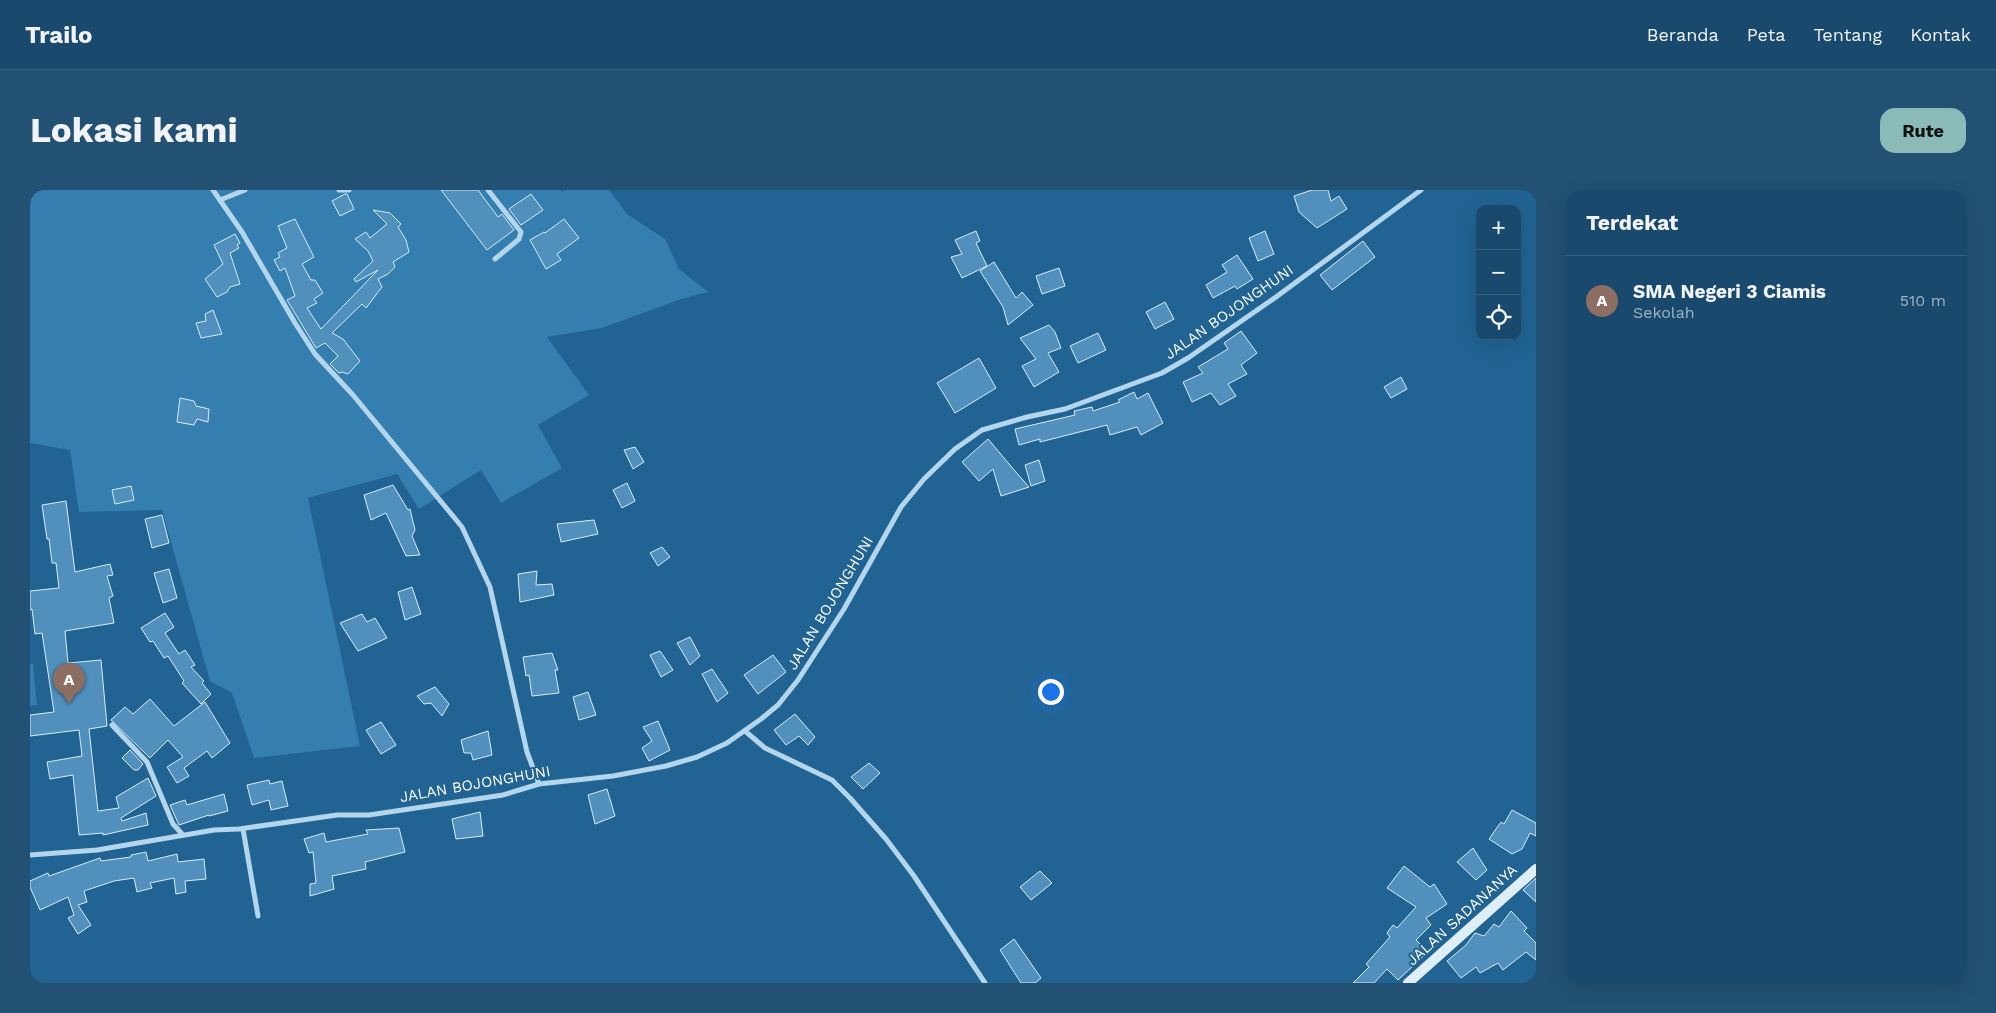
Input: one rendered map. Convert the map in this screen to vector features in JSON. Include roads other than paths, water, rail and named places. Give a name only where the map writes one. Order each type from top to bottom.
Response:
[{"type":"street","points":[[212,190],[242,232],[315,354],[353,394],[462,527],[490,587],[521,729],[539,784]]},
{"type":"street","points":[[220,200],[245,190]]},
{"type":"street","points":[[339,190],[349,190]]},
{"type":"street","points":[[488,190],[521,232],[519,239],[495,259]]},
{"type":"street","name":"JALAN BOJONGHUNI","points":[[30,856],[97,850],[214,830],[243,829],[337,815],[369,815],[503,795],[539,784],[612,776],[666,766],[697,757],[727,743],[745,732],[778,705],[798,680],[844,609],[901,507],[924,479],[955,449],[982,430],[1027,417],[1066,409],[1162,373],[1188,358],[1276,296],[1421,190]]},
{"type":"street","points":[[112,725],[147,762],[172,824],[183,835]]},
{"type":"street","points":[[745,732],[765,748],[832,780],[850,798],[886,839],[914,876],[985,983]]},
{"type":"street","points":[[243,829],[258,916]]},
{"type":"street","name":"JALAN SADANANYA","points":[[1408,983],[1536,869]]},
{"type":"place","name":"SMA Negeri 3 Ciamis","points":[[69,704]]}]
